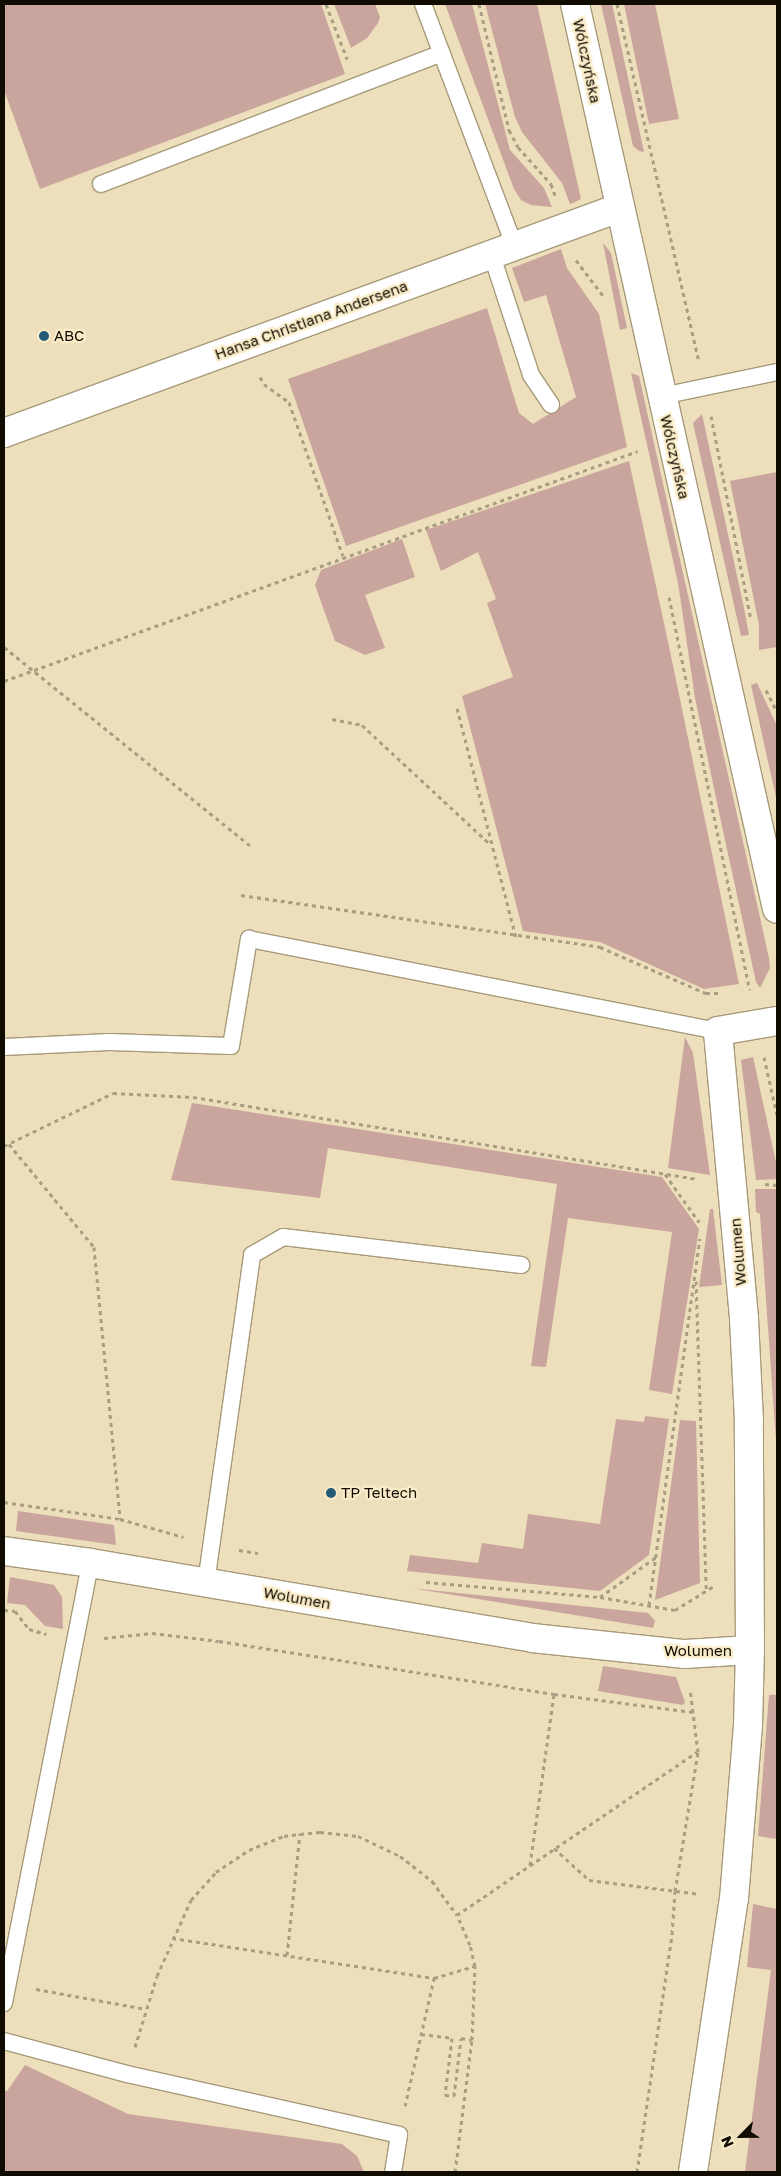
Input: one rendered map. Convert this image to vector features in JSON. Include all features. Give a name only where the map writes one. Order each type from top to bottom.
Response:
[{"type":"street","name":"Wólczyńska","points":[[575,4],[777,909]]},
{"type":"street","name":"Hansa Christiana Andersena","points":[[4,433],[619,208]]},
{"type":"street","points":[[718,1031],[767,1023]]},
{"type":"street","name":"Wolumen","points":[[4,1551],[90,1563],[532,1638],[685,1654],[750,1650],[751,1563],[744,1328],[718,1031]]},
{"type":"street","points":[[693,2172],[734,1898],[748,1724],[750,1650]]},
{"type":"lane","points":[[423,4],[442,53],[503,249],[531,375],[551,406]]},
{"type":"lane","points":[[101,184],[442,53]]},
{"type":"lane","points":[[662,396],[777,372]]},
{"type":"lane","points":[[4,1047],[110,1042],[231,1046],[249,939],[718,1031]]},
{"type":"lane","points":[[206,1583],[252,1255],[283,1237],[521,1265]]},
{"type":"lane","points":[[4,2003],[90,1563]]},
{"type":"lane","points":[[4,2041],[127,2074],[399,2135],[393,2172]]},
{"type":"path","points":[[326,4],[356,86]]},
{"type":"path","points":[[479,4],[509,130],[518,147],[550,184],[577,261],[604,298],[606,306]]},
{"type":"path","points":[[245,344],[264,384],[289,402],[343,556]]},
{"type":"path","points":[[636,441],[640,460]]},
{"type":"path","points":[[4,680],[638,450]]},
{"type":"path","points":[[668,596],[767,1023],[777,1115]]},
{"type":"path","points":[[4,647],[253,848]]},
{"type":"path","points":[[457,708],[516,937]]},
{"type":"path","points":[[332,719],[362,725],[491,845]]},
{"type":"path","points":[[241,895],[516,937],[600,947],[706,993]]},
{"type":"path","points":[[4,1146],[113,1093],[193,1097],[664,1174],[732,1182]]},
{"type":"path","points":[[9,1144],[94,1247],[120,1519]]},
{"type":"path","points":[[664,1174],[702,1226],[704,1217]]},
{"type":"path","points":[[649,1605],[700,1235]]},
{"type":"path","points":[[696,1273],[706,1591]]},
{"type":"path","points":[[4,1502],[120,1519],[211,1545],[267,1555]]},
{"type":"path","points":[[600,1597],[656,1557]]},
{"type":"path","points":[[417,1581],[600,1597],[675,1610],[751,1563]]},
{"type":"path","points":[[4,1610],[15,1611],[29,1630],[74,1641],[152,1633],[554,1694],[693,1712]]},
{"type":"path","points":[[530,1865],[554,1694]]},
{"type":"path","points":[[457,1916],[554,1848],[698,1752],[675,1891],[672,1934],[637,2172]]},
{"type":"path","points":[[127,2074],[146,2009],[172,1938],[191,1900],[216,1872],[249,1850],[284,1836],[320,1832],[358,1836],[400,1856],[432,1881],[457,1916],[470,1945],[475,1966],[472,2040],[455,2172]]},
{"type":"path","points":[[288,1956],[300,1834]]},
{"type":"path","points":[[554,1848],[589,1880],[734,1898]]},
{"type":"path","points":[[172,1938],[434,1978],[475,1966]]},
{"type":"path","points":[[399,2135],[434,1978]]},
{"type":"path","points":[[7,1984],[146,2009]]},
{"type":"path","points":[[421,2034],[452,2038],[445,2095],[454,2096],[462,2038],[472,2040]]},
{"type":"shaded area","points":[[4,4],[321,4],[345,74],[40,189],[4,90]]},
{"type":"shaded area","points":[[334,4],[375,4],[380,17],[378,23],[367,38],[351,48]]},
{"type":"shaded area","points":[[445,4],[472,4],[510,150],[544,188],[552,207],[531,205],[521,200],[514,189]]},
{"type":"shaded area","points":[[485,4],[537,4],[581,199],[575,202],[570,204],[562,183],[522,132],[515,117]]},
{"type":"shaded area","points":[[601,4],[612,4],[644,152],[639,151],[633,146]]},
{"type":"shaded area","points":[[624,4],[655,4],[679,119],[649,124]]},
{"type":"shaded area","points":[[603,243],[611,253],[627,328],[620,330]]},
{"type":"shaded area","points":[[561,249],[567,268],[599,314],[627,447],[346,546],[288,379],[487,308],[519,413],[533,424],[576,397],[546,295],[524,302],[512,268]]},
{"type":"shaded area","points":[[631,373],[639,376],[769,958],[770,968],[760,988],[756,982],[695,698],[678,583]]},
{"type":"shaded area","points":[[702,414],[749,635],[741,636],[693,423]]},
{"type":"shaded area","points":[[629,461],[739,984],[704,989],[600,942],[523,931],[462,696],[513,677],[487,603],[496,599],[478,552],[441,571],[426,530]]},
{"type":"shaded area","points":[[777,472],[777,647],[759,650],[759,625],[730,481]]},
{"type":"shaded area","points":[[402,539],[415,577],[365,595],[385,648],[365,655],[335,641],[315,585],[321,570]]},
{"type":"shaded area","points":[[757,683],[777,726],[777,802],[751,685]]},
{"type":"shaded area","points":[[685,1037],[693,1053],[710,1175],[668,1168]]},
{"type":"shaded area","points":[[753,1057],[777,1167],[777,1179],[756,1180],[741,1060]]},
{"type":"shaded area","points":[[192,1103],[662,1177],[699,1229],[672,1394],[649,1390],[672,1232],[568,1218],[546,1367],[531,1366],[557,1184],[328,1148],[320,1198],[171,1180]]},
{"type":"shaded area","points":[[755,1189],[777,1189],[777,1456],[760,1214],[756,1212]]},
{"type":"shaded area","points":[[710,1209],[713,1209],[722,1285],[699,1287]]},
{"type":"shaded area","points":[[645,1416],[669,1419],[649,1555],[600,1591],[407,1571],[410,1555],[478,1563],[482,1543],[523,1549],[528,1514],[600,1524],[616,1419],[644,1422]]},
{"type":"shaded area","points":[[680,1420],[696,1421],[700,1583],[655,1600]]},
{"type":"shaded area","points":[[18,1511],[114,1525],[116,1545],[16,1531]]},
{"type":"shaded area","points":[[10,1577],[54,1585],[62,1597],[63,1629],[45,1626],[25,1605],[7,1603]]},
{"type":"shaded area","points":[[411,1588],[648,1613],[655,1621],[653,1628]]},
{"type":"shaded area","points":[[603,1666],[676,1677],[685,1702],[683,1705],[598,1691]]},
{"type":"shaded area","points":[[769,1695],[777,1695],[777,1839],[758,1836]]},
{"type":"shaded area","points":[[753,1904],[777,1909],[777,2172],[745,2172],[771,1970],[747,1967]]},
{"type":"shaded area","points":[[25,2065],[128,2114],[342,2144],[357,2156],[364,2172],[4,2172],[4,2090],[7,2091]]},
{"type":"place","name":"ABC","points":[[44,336]]},
{"type":"place","name":"TP Teltech","points":[[331,1493]]}]
